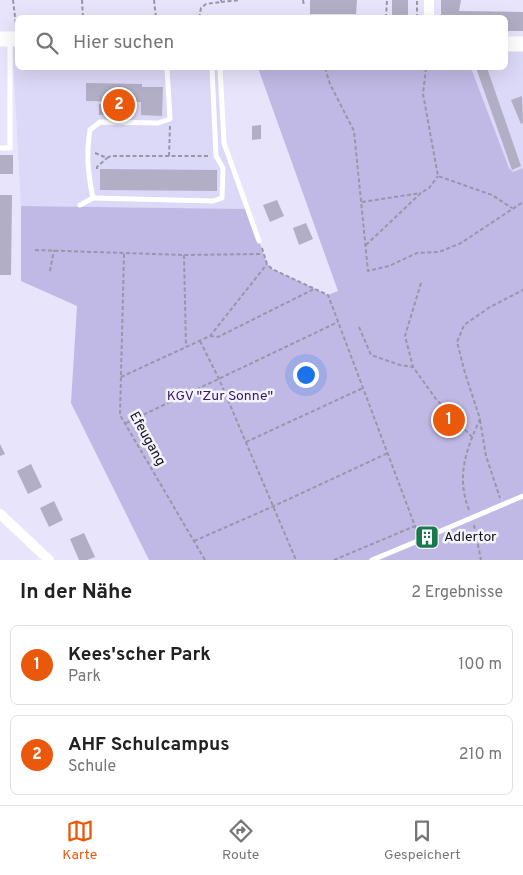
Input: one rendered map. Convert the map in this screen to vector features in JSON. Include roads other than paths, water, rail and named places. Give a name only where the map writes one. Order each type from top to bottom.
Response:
[{"type":"main road","points":[[508,44],[523,44]]},
{"type":"street","points":[[429,0],[429,15]]},
{"type":"street","points":[[0,514],[49,560]]},
{"type":"lane","points":[[0,148],[10,148],[11,36]]},
{"type":"lane","points":[[93,198],[88,173],[87,149],[90,130],[100,122],[158,123],[170,119],[167,70]]},
{"type":"lane","points":[[80,205],[93,198],[213,201],[222,198],[224,168],[216,156],[212,70]]},
{"type":"lane","points":[[220,70],[224,143],[259,241]]},
{"type":"lane","points":[[372,560],[520,497]]},
{"type":"place","name":"AHF Schulcampus","points":[[119,105]]},
{"type":"place","name":"Kees'scher Park","points":[[449,420]]},
{"type":"place","name":"Adlertor","points":[[427,537]]},
{"type":"park label","name":"KGV \"Zur Sonne\"","points":[[220,396]]}]
